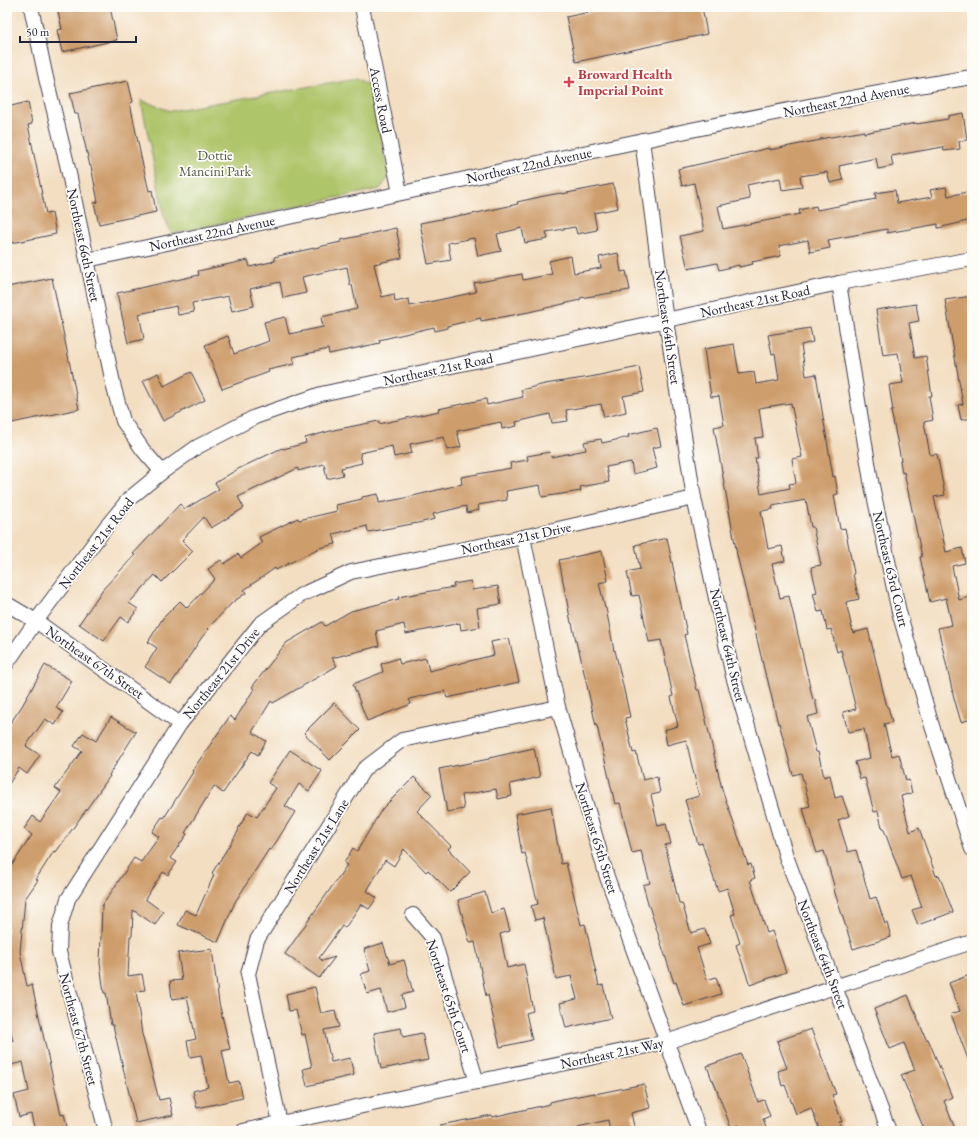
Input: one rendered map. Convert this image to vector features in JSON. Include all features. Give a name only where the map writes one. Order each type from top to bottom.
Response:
[{"type":"street","name":"Northeast 66th Street","points":[[31,7],[46,78],[67,164],[114,388],[123,421],[162,472]]},
{"type":"street","name":"Access Road","points":[[362,7],[400,193]]},
{"type":"street","name":"Northeast 22nd Avenue","points":[[87,260],[642,140],[872,94],[972,78]]},
{"type":"street","name":"Northeast 64th Street","points":[[642,140],[666,321],[694,498],[733,676],[786,856],[889,1131]]},
{"type":"street","name":"Northeast 21st Road","points":[[7,663],[36,621],[106,527],[129,499],[162,472],[197,447],[255,417],[321,394],[839,283],[972,260]]},
{"type":"street","name":"Northeast 63rd Court","points":[[839,283],[872,481],[899,612],[932,726],[972,848]]},
{"type":"street","name":"Northeast 21st Drive","points":[[60,926],[68,899],[180,724],[260,624],[301,595],[351,572],[523,537],[694,498]]},
{"type":"street","name":"Northeast 65th Street","points":[[523,537],[558,707],[607,877],[699,1131]]},
{"type":"street","name":"Northeast 67th Street","points":[[7,604],[36,621],[180,724]]},
{"type":"street","name":"Northeast 21st Lane","points":[[280,1123],[248,974],[257,940],[364,769],[402,740],[558,707]]},
{"type":"street","name":"Northeast 65th Court","points":[[413,915],[433,938],[477,1082]]},
{"type":"street","name":"Northeast 67th Street","points":[[60,926],[59,952],[106,1131]]},
{"type":"street","name":"Northeast 21st Way","points":[[243,1131],[666,1042],[972,942]]},
{"type":"green space","name":"Dottie Mancini Park","points":[[357,78],[369,86],[389,177],[380,189],[172,234],[164,216],[141,100],[170,111]]},
{"type":"building","points":[[57,7],[110,7],[117,40],[62,52],[57,30],[62,29]]},
{"type":"building","points":[[614,7],[702,7],[707,34],[576,62],[566,17]]},
{"type":"building","points":[[128,81],[133,102],[130,103],[141,157],[149,191],[152,190],[156,212],[99,224],[94,203],[98,202],[91,166],[78,114],[75,114],[70,93]]},
{"type":"building","points":[[28,102],[32,124],[28,125],[46,214],[52,213],[56,234],[7,244],[7,107]]},
{"type":"building","points":[[963,113],[967,140],[959,141],[960,149],[944,151],[943,147],[891,156],[893,166],[878,169],[876,158],[839,166],[843,180],[830,183],[827,172],[800,176],[802,187],[782,190],[780,178],[747,185],[750,199],[718,206],[723,229],[800,214],[799,210],[816,206],[817,210],[876,199],[875,193],[895,190],[897,203],[932,197],[930,190],[946,187],[948,196],[972,191],[972,220],[938,228],[938,224],[887,233],[887,229],[828,240],[830,248],[810,252],[808,240],[779,246],[781,256],[752,262],[753,264],[739,267],[739,265],[719,270],[717,263],[688,269],[680,236],[704,231],[694,183],[682,186],[678,169],[769,148],[769,150],[864,131],[864,133],[916,123],[948,119],[948,116]]},
{"type":"building","points":[[613,184],[618,208],[594,213],[597,230],[577,234],[575,227],[546,232],[548,239],[525,243],[522,228],[497,234],[501,251],[478,256],[474,238],[448,243],[451,260],[428,264],[420,223],[463,216],[518,204],[517,202],[544,196]]},
{"type":"building","points":[[396,228],[402,258],[374,264],[382,297],[394,294],[395,302],[409,299],[410,306],[476,292],[474,283],[522,274],[523,280],[552,274],[549,261],[571,256],[574,273],[601,268],[599,257],[618,253],[621,272],[626,271],[630,290],[580,298],[580,300],[529,312],[481,321],[481,318],[447,326],[447,328],[435,331],[434,327],[379,340],[380,343],[329,354],[328,349],[293,357],[294,364],[268,370],[269,372],[222,389],[205,345],[228,336],[234,354],[269,341],[264,322],[285,317],[289,334],[323,327],[321,317],[357,309],[352,285],[350,285],[347,267],[302,277],[306,293],[283,298],[280,282],[250,289],[254,306],[232,311],[228,296],[192,303],[194,312],[178,315],[176,306],[139,314],[144,339],[128,343],[117,293],[199,275],[198,271],[248,260],[250,267],[275,261],[274,257]]},
{"type":"building","points":[[52,278],[79,409],[7,424],[7,331],[10,330],[7,317],[7,287]]},
{"type":"building","points":[[972,296],[972,418],[961,420],[958,405],[963,404],[945,300]]},
{"type":"building","points":[[916,304],[919,321],[909,323],[915,358],[926,356],[932,396],[929,396],[933,420],[924,422],[930,455],[937,454],[945,495],[934,497],[946,552],[962,548],[965,563],[952,566],[959,600],[969,597],[972,608],[972,719],[961,722],[938,628],[952,625],[946,598],[930,602],[904,472],[902,473],[901,460],[891,411],[893,411],[889,385],[903,383],[898,353],[883,355],[876,310]]},
{"type":"building","points":[[810,328],[813,342],[801,345],[806,376],[816,374],[833,477],[835,476],[838,494],[834,495],[840,529],[845,528],[859,599],[846,602],[853,633],[868,629],[892,722],[884,724],[892,756],[899,754],[906,781],[909,780],[912,793],[901,796],[910,832],[919,828],[936,876],[939,875],[953,912],[918,925],[912,910],[922,907],[911,876],[902,879],[882,827],[878,811],[874,812],[865,778],[860,779],[855,762],[870,758],[864,729],[848,732],[843,712],[856,709],[848,677],[841,650],[837,652],[831,629],[827,630],[823,611],[818,612],[813,593],[817,592],[811,567],[821,565],[806,500],[772,506],[773,509],[761,511],[768,549],[782,546],[785,561],[772,564],[780,598],[789,596],[813,700],[815,699],[818,714],[807,717],[816,752],[818,752],[824,777],[830,775],[835,798],[842,796],[849,816],[838,820],[848,852],[856,850],[870,899],[876,897],[891,937],[853,949],[834,890],[835,889],[824,851],[817,853],[807,823],[803,808],[810,806],[801,773],[793,775],[779,723],[778,724],[737,555],[714,427],[724,425],[719,396],[711,397],[704,349],[734,344],[739,374],[754,372],[756,384],[779,380],[775,353],[772,354],[768,335]],"holes":[[[791,403],[802,457],[792,459],[796,483],[789,484],[790,488],[761,494],[755,458],[758,458],[755,438],[763,437],[759,408]]]},
{"type":"building","points":[[639,367],[644,392],[623,396],[626,412],[604,417],[601,404],[566,410],[568,421],[552,423],[550,414],[516,422],[517,426],[502,429],[501,422],[457,431],[461,447],[447,450],[444,437],[410,444],[412,453],[394,457],[392,446],[360,453],[362,463],[341,468],[343,475],[327,479],[324,464],[298,471],[298,468],[238,497],[244,508],[211,528],[204,517],[182,540],[193,551],[162,582],[155,575],[129,603],[138,609],[128,622],[121,617],[104,641],[79,624],[103,589],[135,555],[133,554],[180,504],[185,509],[219,489],[215,483],[238,469],[282,448],[306,443],[305,438],[334,430],[379,421],[379,424],[486,399],[487,405],[523,397],[521,390],[545,384]]},
{"type":"building","points":[[191,372],[205,400],[163,421],[143,381],[158,373],[164,386]]},
{"type":"building","points":[[657,428],[661,446],[652,448],[657,468],[633,474],[631,462],[606,467],[609,482],[580,487],[581,491],[542,497],[540,485],[506,491],[507,500],[478,505],[479,510],[467,513],[466,506],[433,514],[435,519],[418,523],[368,532],[367,526],[333,534],[336,544],[319,548],[276,570],[275,568],[244,590],[246,593],[233,602],[208,628],[209,629],[202,637],[171,684],[145,667],[157,648],[148,642],[163,618],[180,601],[187,608],[215,579],[208,569],[221,560],[224,564],[238,554],[241,558],[262,543],[259,537],[298,518],[299,520],[337,511],[336,505],[362,499],[362,497],[378,494],[379,503],[462,484],[461,477],[511,468],[510,463],[528,460],[527,456],[550,452],[551,457],[586,450],[584,442],[601,439],[602,443],[629,437],[628,435]]},
{"type":"building","points":[[667,538],[687,634],[684,635],[697,690],[699,690],[722,789],[748,865],[751,864],[755,878],[750,880],[767,933],[772,931],[786,972],[750,985],[736,945],[740,943],[731,915],[735,914],[727,888],[718,891],[702,843],[698,844],[685,800],[699,796],[686,740],[667,745],[664,730],[678,726],[671,697],[673,696],[661,640],[649,642],[639,595],[632,596],[627,572],[640,569],[635,545]]},
{"type":"building","points":[[602,551],[608,581],[599,583],[630,717],[625,718],[633,753],[636,752],[643,780],[657,777],[660,793],[651,795],[658,826],[666,824],[671,844],[665,845],[679,903],[682,903],[691,933],[705,929],[710,944],[697,948],[707,980],[716,977],[721,994],[684,1006],[676,982],[674,983],[643,885],[650,883],[641,851],[632,853],[620,803],[615,804],[579,650],[571,623],[559,560]]},
{"type":"building","points":[[471,581],[472,590],[498,586],[501,604],[477,608],[480,627],[461,630],[460,623],[406,634],[404,624],[376,631],[379,646],[332,658],[337,666],[273,703],[271,701],[252,732],[266,741],[258,755],[252,751],[223,793],[214,786],[185,833],[187,834],[170,858],[177,862],[168,875],[163,872],[145,899],[163,912],[155,925],[133,910],[128,976],[142,974],[145,990],[136,991],[142,1034],[159,1100],[169,1098],[173,1115],[136,1123],[113,1025],[111,1025],[106,993],[104,993],[100,963],[102,906],[134,858],[141,862],[159,837],[152,832],[162,817],[164,818],[193,772],[192,771],[230,716],[235,720],[254,689],[252,687],[286,643],[322,622],[325,626],[351,611],[399,599],[398,597],[454,587],[453,584]]},
{"type":"building","points":[[509,638],[519,682],[447,698],[445,691],[409,699],[411,704],[367,721],[353,684],[383,672],[381,664],[398,658],[400,664],[426,658],[429,671],[494,655],[491,642]]},
{"type":"building","points":[[45,665],[72,681],[56,708],[63,712],[55,725],[45,719],[26,746],[40,755],[27,774],[19,768],[7,787],[7,728],[22,706]]},
{"type":"building","points":[[334,703],[360,730],[330,760],[304,733]]},
{"type":"building","points":[[111,717],[136,732],[109,775],[110,776],[56,852],[54,851],[36,879],[38,880],[25,899],[20,952],[27,986],[32,985],[61,1115],[64,1114],[68,1131],[35,1131],[31,1114],[19,1117],[14,1095],[29,1091],[23,1062],[7,1066],[7,1042],[13,1041],[7,1015],[7,862],[12,865],[32,835],[24,829],[33,816],[40,822],[61,792],[55,788],[82,751],[74,746],[83,733],[96,741]]},
{"type":"building","points":[[534,748],[540,777],[510,784],[512,796],[498,799],[496,789],[462,795],[464,809],[447,812],[439,769]]},
{"type":"building","points":[[290,750],[322,771],[309,791],[299,784],[285,806],[295,812],[235,902],[218,942],[178,925],[185,910],[196,915],[214,875],[212,873],[239,830],[238,829],[248,812],[257,817],[276,788],[268,783]]},
{"type":"building","points":[[414,777],[432,795],[417,811],[451,846],[448,849],[470,872],[450,892],[428,870],[426,872],[404,849],[394,866],[385,860],[367,891],[377,898],[369,909],[361,904],[345,928],[342,926],[319,958],[322,961],[335,957],[319,978],[285,954],[347,865],[344,863],[353,848],[357,851],[382,809]]},
{"type":"building","points":[[551,807],[561,864],[566,863],[581,925],[585,924],[599,986],[603,985],[611,1018],[566,1028],[560,1003],[577,999],[571,976],[556,979],[543,918],[535,920],[531,906],[538,904],[525,853],[522,854],[515,814]]},
{"type":"building","points":[[485,892],[491,913],[504,909],[510,931],[500,934],[507,968],[524,964],[533,1011],[526,1013],[532,1040],[500,1047],[488,995],[486,996],[475,942],[470,943],[458,900]]},
{"type":"building","points":[[383,943],[390,964],[404,960],[413,992],[402,995],[405,1007],[387,1012],[381,990],[367,994],[361,974],[370,971],[364,949]]},
{"type":"building","points":[[212,949],[219,1003],[230,1049],[222,1051],[229,1083],[239,1081],[243,1098],[197,1108],[193,1091],[208,1087],[201,1055],[190,1057],[187,1041],[196,1039],[187,997],[172,999],[170,981],[182,980],[178,953]]},
{"type":"building","points":[[972,974],[971,1067],[951,1014],[960,1011],[949,983]]},
{"type":"building","points":[[315,987],[321,1014],[335,1011],[339,1027],[324,1030],[331,1062],[350,1058],[354,1075],[307,1086],[303,1069],[312,1067],[305,1034],[302,1035],[296,1010],[289,1011],[286,994]]},
{"type":"building","points":[[908,995],[952,1097],[944,1101],[956,1131],[925,1131],[901,1075],[915,1070],[904,1043],[890,1049],[874,1009]]},
{"type":"building","points":[[401,1028],[403,1037],[422,1033],[428,1060],[381,1069],[374,1033]]},
{"type":"building","points":[[811,1029],[836,1094],[832,1095],[842,1122],[839,1122],[842,1131],[820,1131],[811,1108],[796,1114],[785,1085],[782,1086],[778,1071],[787,1068],[777,1041]]},
{"type":"building","points":[[741,1054],[758,1102],[764,1100],[770,1116],[763,1119],[767,1131],[741,1131],[739,1125],[731,1128],[707,1066]]},
{"type":"building","points":[[644,1084],[650,1108],[631,1113],[635,1131],[610,1131],[608,1120],[578,1127],[579,1131],[441,1131],[440,1125],[492,1115],[492,1117],[550,1104],[550,1102],[562,1099]]},
{"type":"place","name":"Broward Health Imperial Point","points":[[569,82]]}]
